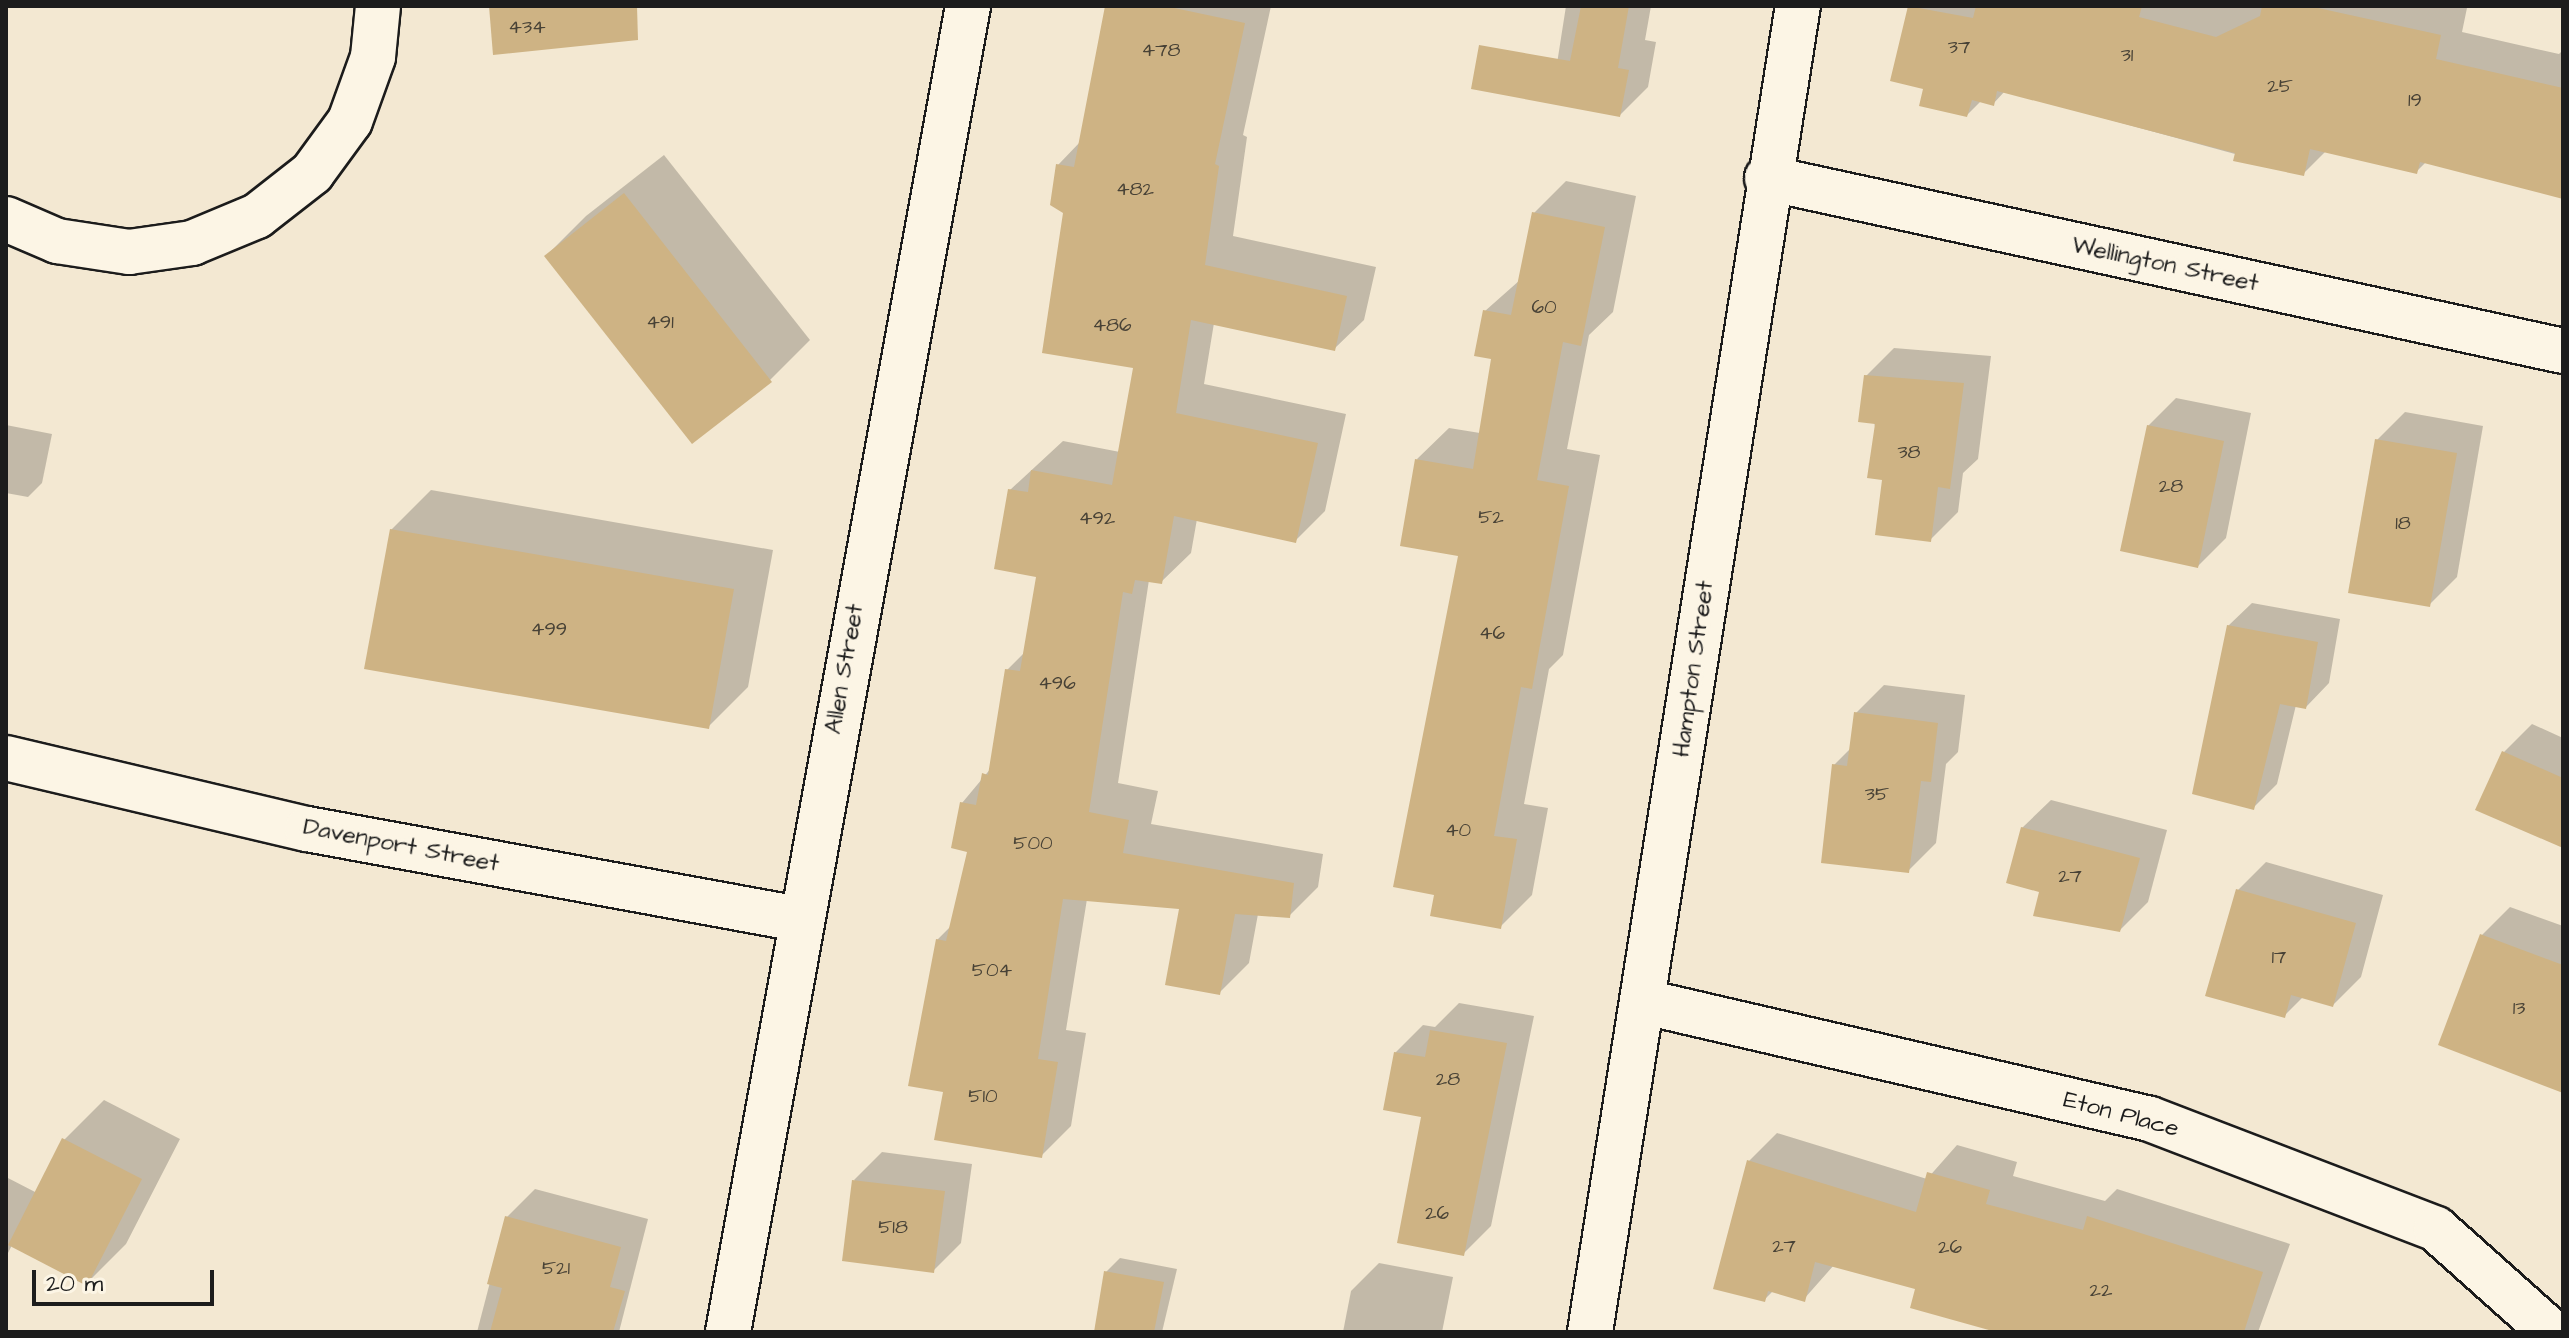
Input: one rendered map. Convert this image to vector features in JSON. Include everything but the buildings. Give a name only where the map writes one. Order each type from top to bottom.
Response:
[{"type":"street","points":[[6,219],[82,246],[150,251],[192,243],[235,227],[295,188],[335,146],[357,107],[373,57],[378,6]]},
{"type":"street","name":"Allen Street","points":[[728,1332],[799,919],[968,6]]},
{"type":"street","name":"Hampton Street","points":[[1590,1332],[1645,1002],[1767,178],[1798,6]]},
{"type":"street","name":"Wellington Street","points":[[1767,178],[2563,351]]},
{"type":"street","name":"Davenport Street","points":[[6,758],[320,832],[799,919]]},
{"type":"street","name":"Eton Place","points":[[1645,1002],[2150,1119],[2436,1229],[2551,1332]]}]
